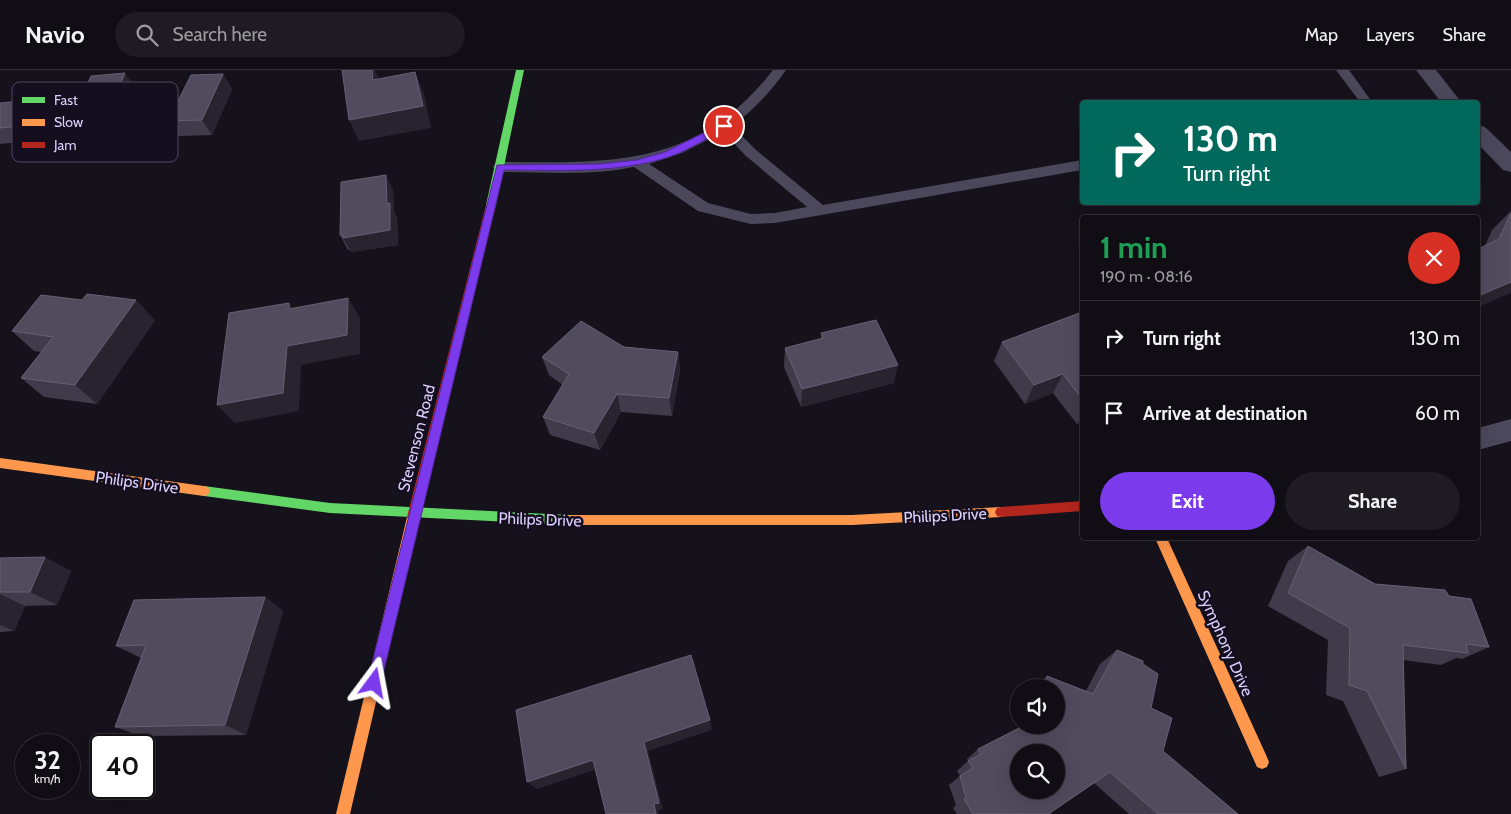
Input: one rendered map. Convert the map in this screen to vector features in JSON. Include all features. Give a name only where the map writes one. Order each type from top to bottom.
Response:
[{"type":"street","name":"Stevenson Road","points":[[343,814],[414,514],[500,167],[520,70]]},
{"type":"street","points":[[1426,70],[1449,100]]},
{"type":"street","points":[[1480,134],[1511,165]]},
{"type":"street","points":[[1480,438],[1511,430]]},
{"type":"street","name":"Philips Drive","points":[[0,463],[330,508],[543,520],[852,520],[1080,506]]},
{"type":"street","name":"Symphony Drive","points":[[1162,540],[1262,762]]},
{"type":"lane","points":[[500,167],[600,167],[637,162],[668,154],[724,126],[750,105],[780,70]]},
{"type":"lane","points":[[1342,70],[1364,100]]},
{"type":"lane","points":[[724,126],[750,153],[820,210]]},
{"type":"lane","points":[[637,162],[703,207],[751,219],[775,218],[1080,164]]},
{"type":"building","points":[[342,70],[372,70],[373,80],[415,72],[423,106],[349,120]]},
{"type":"building","points":[[125,73],[121,82],[88,82],[91,76]]},
{"type":"building","points":[[223,74],[202,120],[178,121],[178,101],[191,75]]},
{"type":"building","points":[[12,102],[12,127],[0,128],[0,103]]},
{"type":"building","points":[[386,175],[387,204],[390,203],[390,230],[343,238],[343,235],[340,235],[341,182]]},
{"type":"building","points":[[1511,213],[1511,282],[1480,295],[1480,248],[1499,239]]},
{"type":"building","points":[[87,294],[136,300],[75,385],[21,378],[53,337],[12,331],[41,295],[82,300]]},
{"type":"building","points":[[348,298],[347,335],[287,346],[283,393],[217,405],[229,313],[289,303],[289,309]]},
{"type":"building","points":[[1080,313],[1080,396],[1063,374],[1034,385],[1002,342]]},
{"type":"building","points":[[876,320],[898,365],[802,389],[785,348],[823,338],[821,333]]},
{"type":"building","points":[[581,321],[624,347],[678,352],[669,398],[617,394],[594,433],[543,417],[569,374],[542,357]]},
{"type":"building","points":[[1308,546],[1375,584],[1445,590],[1449,596],[1471,599],[1489,647],[1466,644],[1468,653],[1403,645],[1406,769],[1367,691],[1349,685],[1350,628],[1288,593]]},
{"type":"building","points":[[45,557],[30,592],[0,592],[0,558]]},
{"type":"building","points":[[265,597],[225,725],[115,727],[146,645],[116,646],[134,600]]},
{"type":"building","points":[[1117,650],[1143,661],[1143,664],[1158,674],[1151,708],[1172,718],[1163,751],[1238,814],[1158,814],[1110,772],[1050,814],[973,814],[964,799],[966,797],[960,776],[973,768],[968,761],[981,754],[978,749],[1010,733],[1065,734],[1065,683],[1093,694]]},
{"type":"building","points":[[691,655],[710,720],[644,742],[659,803],[654,804],[656,814],[606,814],[593,760],[527,782],[516,710]]},
{"type":"traffic: fast","points":[[491,205],[520,70]]},
{"type":"traffic: fast","points":[[204,491],[330,508],[570,520]]},
{"type":"traffic: slow","points":[[0,463],[204,491]]},
{"type":"traffic: slow","points":[[570,520],[852,520],[1001,512]]},
{"type":"traffic: slow","points":[[343,814],[413,517]]},
{"type":"traffic: slow","points":[[1162,540],[1262,762]]},
{"type":"traffic: jam","points":[[413,517],[491,205]]},
{"type":"traffic: jam","points":[[1001,512],[1080,506]]},
{"type":"route","points":[[374,683],[500,167],[600,167],[637,162],[668,154],[724,126]]}]
